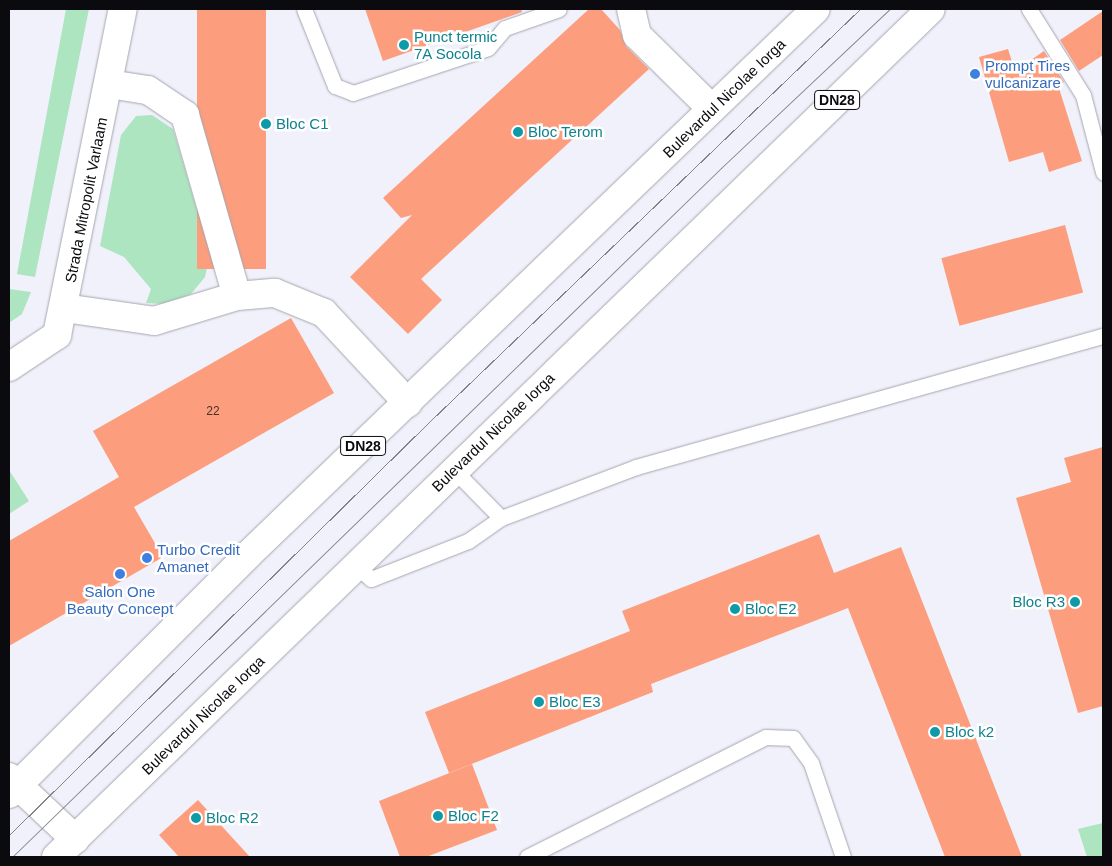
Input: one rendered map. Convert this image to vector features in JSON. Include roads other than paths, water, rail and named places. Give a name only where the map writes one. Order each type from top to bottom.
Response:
[{"type":"main road","name":"Strada Mitropolit Varlaam","points":[[9,367],[57,334],[64,308],[123,9]]},
{"type":"main road","points":[[631,9],[637,35],[712,109]]},
{"type":"main road","name":"Bulevardul Nicolae Iorga","points":[[12,785],[249,554],[816,9]]},
{"type":"main road","name":"Bulevardul Nicolae Iorga","points":[[65,848],[932,9]]},
{"type":"main road","points":[[109,84],[148,90],[185,115],[237,296]]},
{"type":"main road","points":[[64,308],[154,321],[237,296],[275,293],[324,313],[408,403]]},
{"type":"main road","points":[[12,785],[65,848]]},
{"type":"lane","points":[[304,9],[335,86],[353,93],[488,48],[505,28],[559,9]]},
{"type":"lane","points":[[1029,9],[1082,95],[1103,172]]},
{"type":"lane","points":[[357,566],[371,579],[468,541],[501,518],[636,467],[1103,336]]},
{"type":"lane","points":[[454,470],[501,518]]},
{"type":"lane","points":[[527,857],[766,737],[793,738],[811,763],[842,857]]},
{"type":"tram line","points":[[9,835],[429,422],[860,9]]},
{"type":"tram line","points":[[12,857],[721,168],[890,9]]},
{"type":"place","name":"Punct termic 7A Socola","points":[[404,45]]},
{"type":"place","name":"Prompt Tires vulcanizare","points":[[975,74]]},
{"type":"place","name":"Bloc C1","points":[[266,124]]},
{"type":"place","name":"Bloc Terom","points":[[518,132]]},
{"type":"place","name":"Turbo Credit Amanet","points":[[147,558]]},
{"type":"place","name":"Salon One Beauty Concept","points":[[120,574]]},
{"type":"place","name":"Bloc R3","points":[[1075,602]]},
{"type":"place","name":"Bloc E2","points":[[735,609]]},
{"type":"place","name":"Bloc E3","points":[[539,702]]},
{"type":"place","name":"Bloc k2","points":[[935,732]]},
{"type":"place","name":"Bloc F2","points":[[438,816]]},
{"type":"place","name":"Bloc R2","points":[[196,818]]}]
